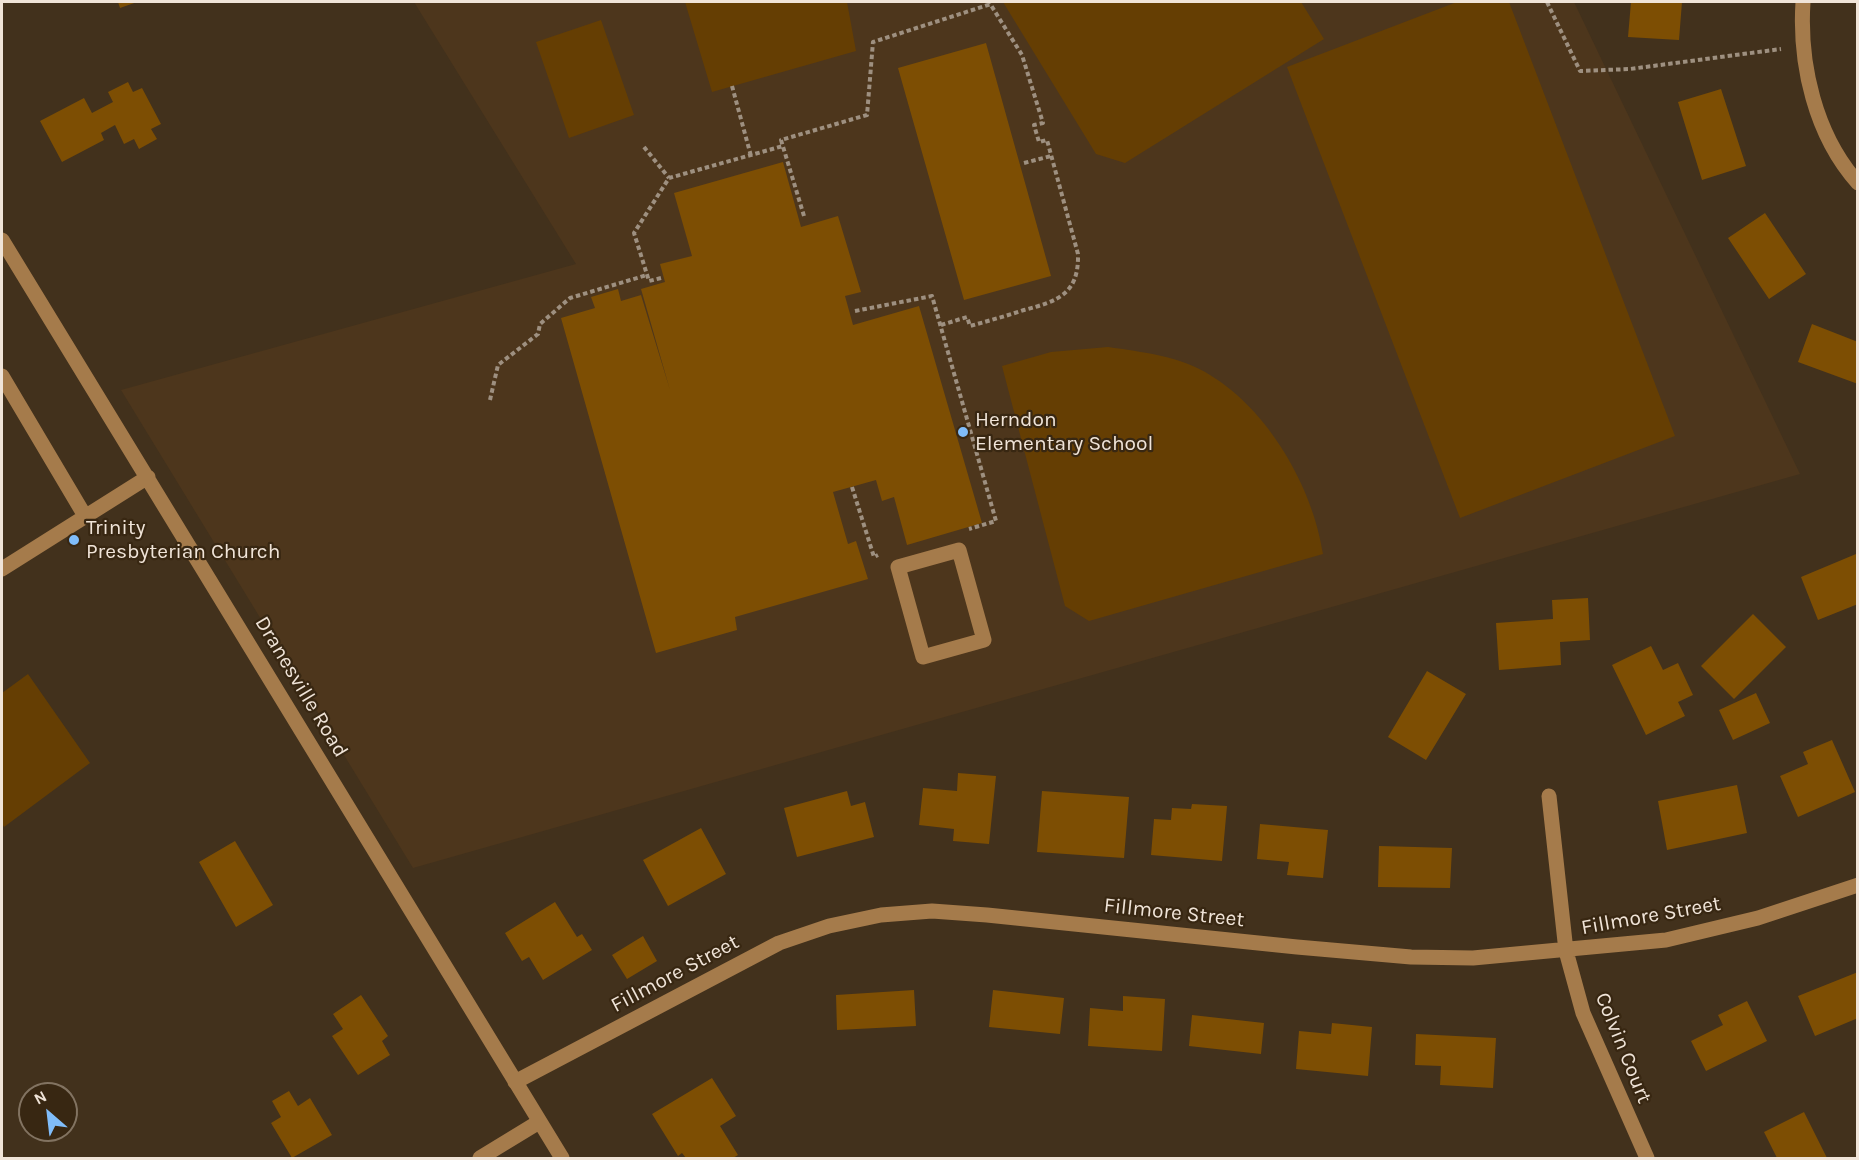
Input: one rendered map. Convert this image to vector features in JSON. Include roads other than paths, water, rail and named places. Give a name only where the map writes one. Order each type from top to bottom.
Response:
[{"type":"street","points":[[1803,2],[1803,47],[1809,88],[1823,127],[1849,174],[1857,183]]},
{"type":"street","name":"Dranesville Road","points":[[2,240],[562,1158]]},
{"type":"street","points":[[2,376],[85,516]]},
{"type":"street","points":[[2,569],[148,477]]},
{"type":"street","points":[[959,550],[984,640],[923,657],[921,649],[898,567],[959,550]]},
{"type":"street","name":"Colvin Court","points":[[1549,796],[1566,951],[1587,1024],[1647,1158]]},
{"type":"street","name":"Fillmore Street","points":[[515,1082],[779,943],[830,926],[881,915],[932,911],[1411,957],[1473,958],[1666,940],[1758,918],[1857,885]]},
{"type":"street","points":[[480,1158],[539,1122]]},
{"type":"place","name":"Herndon Elementary School","points":[[963,432]]},
{"type":"place","name":"Trinity Presbyterian Church","points":[[74,540]]}]
